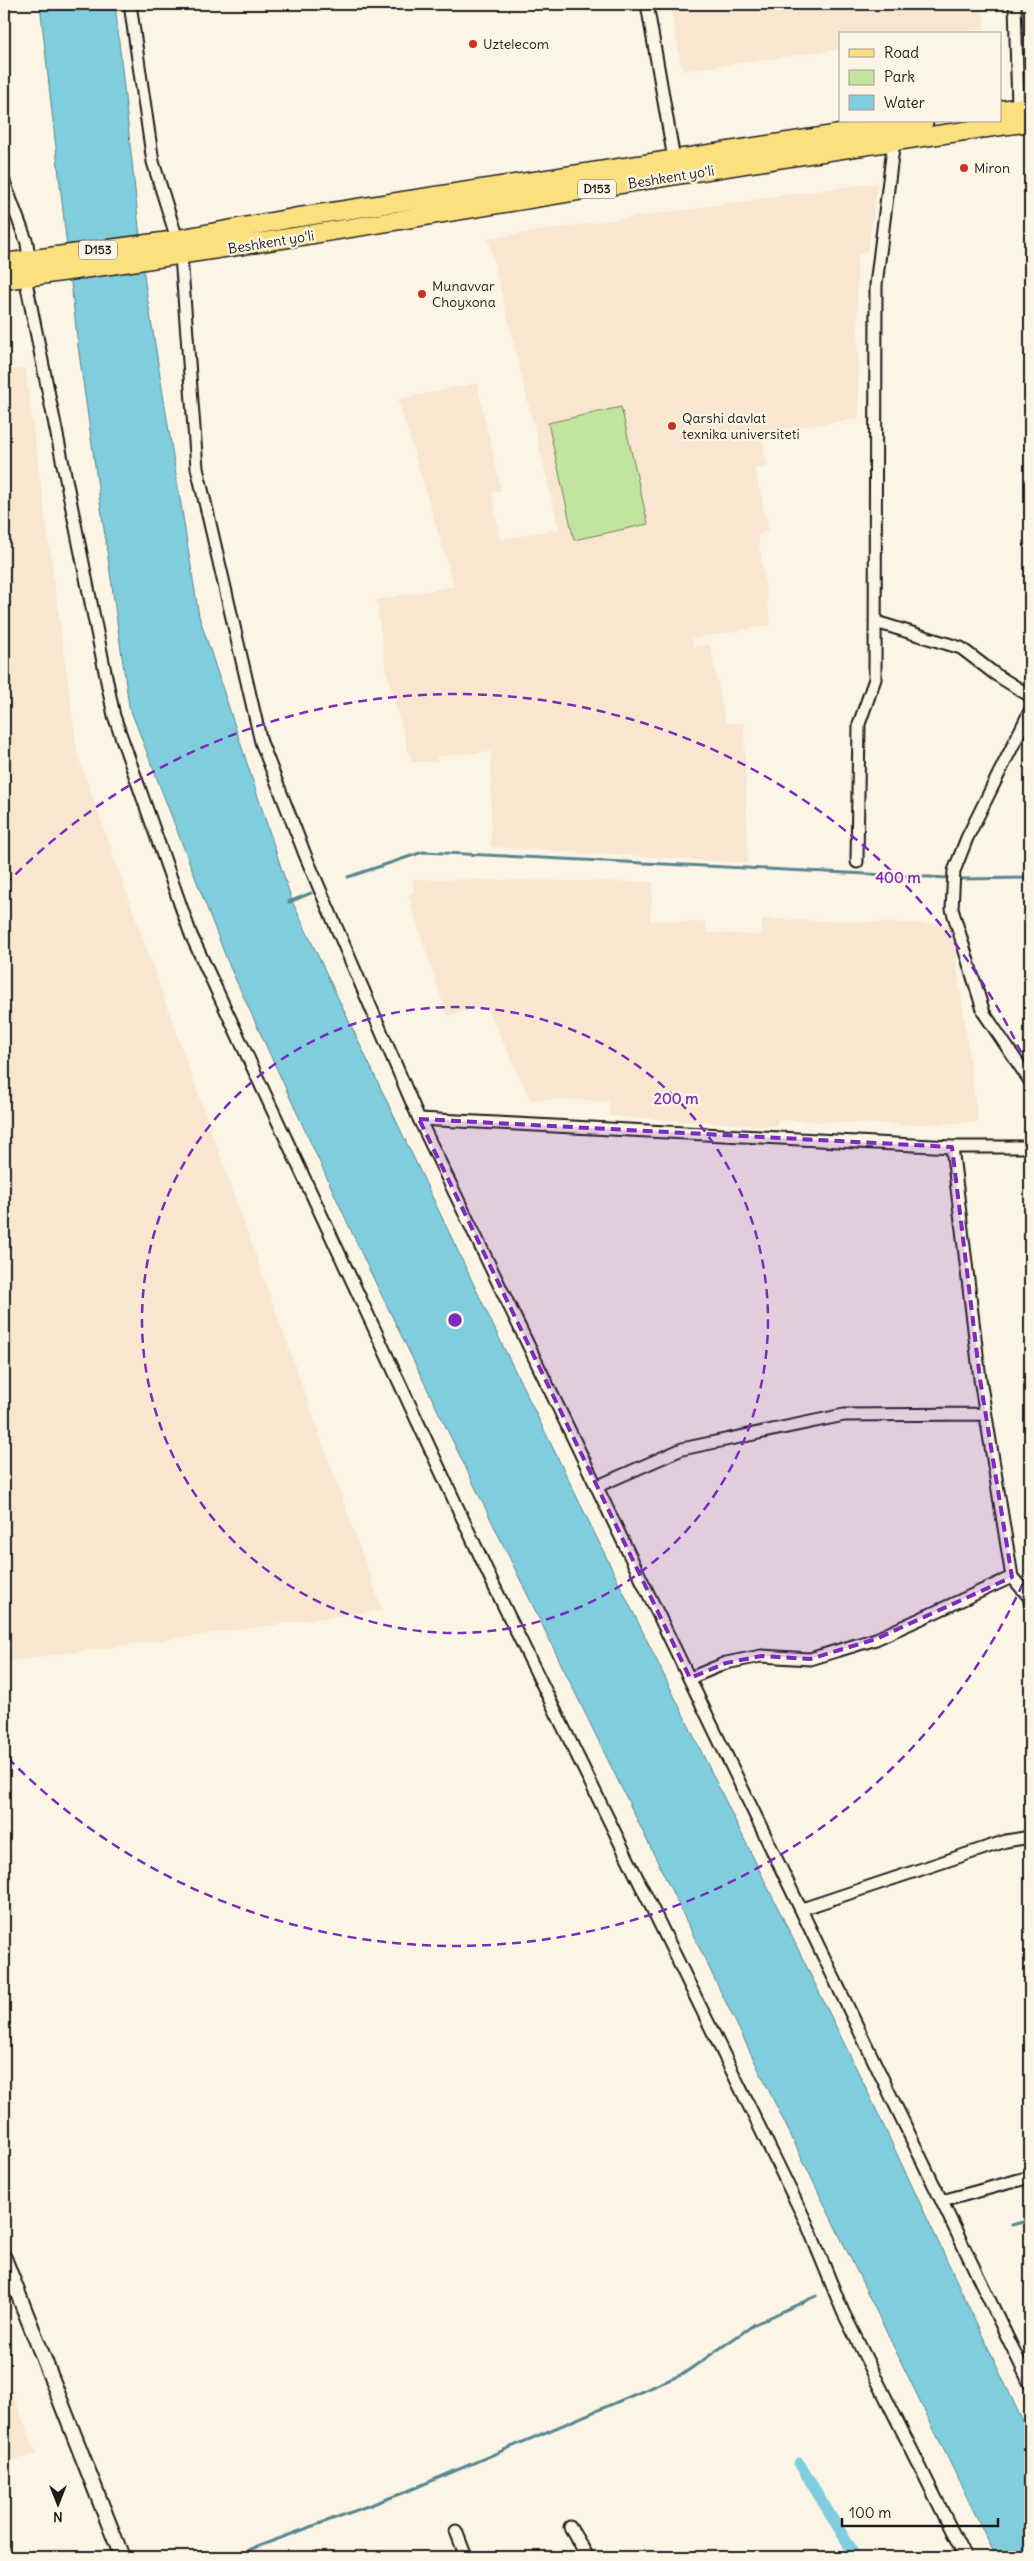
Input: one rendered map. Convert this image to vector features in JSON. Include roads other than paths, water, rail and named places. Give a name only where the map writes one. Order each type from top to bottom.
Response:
[{"type":"main road","points":[[1002,110],[1024,107]]},
{"type":"main road","name":"Beshkent yoʻli","points":[[171,249],[293,218],[917,122]]},
{"type":"main road","name":"Beshkent yoʻli","points":[[171,249],[894,140],[1030,122]]},
{"type":"main road","name":"D153","points":[[4,280],[32,268],[171,249]]},
{"type":"main road","name":"D153","points":[[4,263],[32,268]]},
{"type":"street","points":[[130,4],[152,162],[171,249],[197,468],[262,742],[306,857],[419,1119],[598,1486],[1030,2384]]},
{"type":"street","points":[[647,4],[674,159]]},
{"type":"street","points":[[1014,4],[1024,107]]},
{"type":"street","points":[[857,862],[859,724],[875,679],[876,285],[894,140]]},
{"type":"street","points":[[4,182],[27,243],[114,716],[191,935],[495,1588],[807,2224],[843,2312],[965,2557]]},
{"type":"street","points":[[876,622],[961,648],[995,674],[1030,696]]},
{"type":"street","points":[[1030,711],[963,846],[954,871],[952,909],[984,1013],[1030,1080]]},
{"type":"street","points":[[419,1119],[952,1148],[1030,1147]]},
{"type":"street","points":[[952,1148],[985,1414],[1012,1577],[1030,1598],[1030,1603]]},
{"type":"street","points":[[598,1486],[682,1449],[844,1415],[985,1414]]},
{"type":"street","points":[[690,1678],[726,1663],[760,1656],[810,1659],[876,1639],[1012,1577]]},
{"type":"street","points":[[802,1909],[1006,1841],[1030,1837]]},
{"type":"street","points":[[942,2201],[1030,2177]]},
{"type":"street","points":[[4,2258],[122,2557]]},
{"type":"street","points":[[570,2527],[588,2557]]},
{"type":"street","points":[[456,2530],[466,2557]]},
{"type":"water","points":[[40,4],[115,4],[145,283],[199,616],[292,901],[500,1340],[864,2084],[1030,2437],[1030,2557],[996,2557],[366,1263],[229,965],[129,706],[78,346]]},
{"type":"waterway","points":[[348,877],[423,852],[948,878]]},
{"type":"waterway","points":[[961,879],[1030,878]]},
{"type":"waterway","points":[[289,902],[311,893]]},
{"type":"waterway","points":[[1012,2225],[1030,2220]]},
{"type":"waterway","points":[[238,2557],[251,2549],[403,2493],[683,2374],[755,2324],[816,2296]]},
{"type":"waterway","points":[[799,2463],[856,2557]]},
{"type":"place","name":"Uztelecom","points":[[473,44]]},
{"type":"place","name":"Miron","points":[[964,168]]},
{"type":"place","name":"Munavvar Choyxona","points":[[422,294]]},
{"type":"place","name":"Qarshi davlat texnika universiteti","points":[[672,426]]}]
